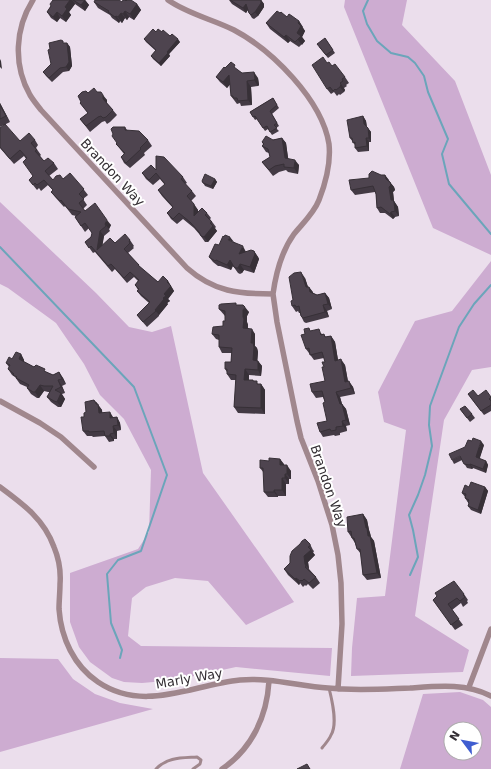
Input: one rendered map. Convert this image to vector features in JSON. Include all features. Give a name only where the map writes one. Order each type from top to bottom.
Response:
[{"type":"street","name":"Brandon Way","points":[[34,0],[26,14],[20,30],[18,58],[23,81],[30,96],[38,106],[196,276],[227,291],[273,294]]},
{"type":"street","name":"Brandon Way","points":[[168,0],[188,12],[233,30],[254,42],[301,86],[325,127],[329,144],[329,164],[325,184],[318,203],[292,238],[282,255],[277,270],[273,294],[277,322],[301,438],[318,480],[330,518],[338,555],[341,583],[342,624],[338,688]]},
{"type":"street","points":[[0,401],[40,423],[60,437],[94,467]]},
{"type":"street","name":"Marly Way","points":[[0,487],[35,514],[50,537],[60,568],[59,608],[62,632],[70,650],[86,672],[98,682],[109,688],[125,694],[163,696],[241,680],[269,681],[329,688],[364,690],[446,686],[469,687],[491,696]]},
{"type":"street","points":[[469,687],[491,629]]},
{"type":"street","points":[[222,769],[239,755],[256,732],[266,704],[269,681]]},
{"type":"lane","points":[[322,748],[334,730],[334,715],[329,688]]},
{"type":"lane","points":[[156,769],[160,764],[170,759],[197,757],[201,760],[200,764],[193,769]]},
{"type":"shaded area","points":[[345,0],[407,0],[402,25],[455,81],[491,175],[491,255],[433,228],[344,7]]},
{"type":"shaded area","points":[[0,202],[96,293],[129,327],[152,332],[171,326],[203,473],[294,602],[246,625],[208,581],[175,578],[146,587],[132,598],[128,636],[141,646],[332,648],[330,676],[236,667],[176,680],[142,683],[124,682],[112,678],[90,662],[79,647],[70,622],[70,573],[138,549],[149,532],[151,470],[124,419],[100,395],[84,364],[56,323],[8,288],[0,284]]},
{"type":"shaded area","points":[[491,261],[491,367],[472,370],[444,420],[415,616],[469,650],[463,672],[351,676],[357,598],[385,596],[406,430],[384,422],[378,392],[415,321],[452,311]]},
{"type":"shaded area","points":[[0,658],[58,659],[73,679],[95,694],[120,703],[153,709],[0,752]]},
{"type":"shaded area","points":[[460,692],[483,700],[491,707],[491,769],[400,769],[423,694]]},
{"type":"building","points":[[53,0],[70,0],[65,7],[67,9],[62,16],[57,12],[53,17],[47,12]]},
{"type":"building","points":[[73,0],[85,0],[81,5]]},
{"type":"building","points":[[95,0],[119,0],[122,2],[123,0],[131,0],[137,4],[130,14],[125,11],[118,17],[115,17],[108,12],[109,11],[94,2]]},
{"type":"building","points":[[230,0],[261,0],[261,3],[251,15],[246,4],[243,8]]},
{"type":"building","points":[[277,11],[280,13],[281,12],[287,17],[289,14],[299,21],[298,23],[301,26],[297,33],[301,36],[295,42],[286,35],[284,37],[266,23]]},
{"type":"building","points":[[153,29],[156,32],[158,29],[162,32],[163,30],[170,36],[172,34],[178,39],[159,63],[151,56],[156,50],[144,39]]},
{"type":"building","points":[[325,38],[333,50],[326,55],[317,44]]},
{"type":"building","points":[[61,40],[63,43],[67,43],[69,62],[66,67],[60,68],[49,78],[43,72],[51,64],[48,50],[50,49],[49,43]]},
{"type":"building","points":[[323,57],[327,63],[329,62],[332,66],[335,64],[345,77],[340,83],[340,87],[336,90],[335,89],[333,91],[330,87],[327,89],[312,65]]},
{"type":"building","points":[[231,62],[235,65],[234,67],[242,73],[254,72],[255,79],[247,81],[248,100],[238,101],[237,98],[233,98],[233,96],[231,96],[229,75],[223,82],[216,77],[224,67],[225,68]]},
{"type":"building","points":[[94,88],[97,92],[101,92],[103,99],[113,110],[106,117],[98,117],[86,126],[80,119],[88,113],[80,103],[81,102],[78,96],[82,92],[86,91],[88,93]]},
{"type":"building","points":[[273,98],[277,105],[270,111],[277,123],[274,125],[277,128],[270,132],[267,126],[263,128],[255,116],[253,117],[250,112]]},
{"type":"building","points":[[0,105],[6,116],[0,119]]},
{"type":"building","points":[[363,116],[364,124],[368,128],[369,138],[366,138],[367,146],[355,148],[355,142],[353,143],[352,138],[350,138],[347,120]]},
{"type":"building","points":[[5,124],[20,141],[29,133],[35,140],[31,143],[37,150],[35,151],[44,161],[48,158],[54,163],[45,171],[53,180],[56,176],[60,175],[63,179],[70,173],[84,189],[79,194],[84,199],[79,203],[85,211],[95,203],[107,220],[105,224],[106,226],[100,231],[97,250],[110,238],[115,243],[125,234],[130,240],[130,243],[124,249],[138,265],[158,282],[163,276],[168,281],[167,282],[171,286],[164,294],[166,296],[155,310],[156,311],[143,322],[137,315],[150,302],[137,291],[139,289],[135,285],[139,280],[130,272],[124,278],[111,264],[108,266],[91,246],[89,248],[85,242],[91,237],[92,233],[85,223],[81,226],[75,217],[81,212],[68,209],[61,200],[60,201],[51,192],[53,190],[44,180],[37,185],[35,183],[33,185],[29,180],[33,176],[23,162],[27,158],[20,150],[10,159],[0,147],[0,128]]},
{"type":"building","points":[[113,127],[125,127],[125,130],[139,131],[148,140],[126,163],[121,157],[125,153],[116,144],[117,143],[112,136],[113,134],[111,129]]},
{"type":"building","points":[[266,136],[273,140],[282,138],[285,158],[295,160],[294,168],[284,167],[284,164],[275,166],[269,170],[262,162],[270,157],[268,149],[262,146],[264,144],[262,142]]},
{"type":"building","points":[[156,156],[164,157],[183,177],[181,179],[192,191],[187,196],[194,204],[194,216],[202,208],[207,213],[205,215],[212,222],[210,223],[213,226],[204,237],[201,236],[190,222],[179,213],[173,219],[167,213],[173,207],[158,190],[165,184],[156,173],[149,180],[142,173],[151,165],[156,170]]},
{"type":"building","points":[[372,171],[385,175],[386,179],[390,182],[391,185],[389,187],[391,200],[394,202],[395,211],[391,212],[390,214],[381,207],[377,208],[376,194],[373,186],[351,190],[349,180],[369,178],[369,174]]},
{"type":"building","points":[[205,174],[215,179],[211,186],[203,183],[202,181]]},
{"type":"building","points":[[225,235],[230,237],[228,240],[243,246],[239,254],[251,250],[254,251],[255,254],[250,267],[240,264],[238,268],[236,268],[230,260],[227,265],[216,260],[215,261],[209,257],[215,244],[219,245],[223,236],[224,237]]},
{"type":"building","points":[[301,272],[306,287],[309,287],[310,292],[317,295],[325,293],[328,304],[323,305],[325,312],[303,318],[301,316],[299,306],[292,306],[291,301],[293,300],[289,277],[294,273]]},
{"type":"building","points":[[236,303],[236,305],[243,305],[245,307],[243,310],[243,328],[252,329],[251,343],[253,343],[254,347],[253,360],[258,361],[258,370],[245,369],[244,380],[253,380],[257,381],[257,384],[261,384],[261,408],[234,407],[236,375],[227,374],[227,369],[225,369],[225,362],[231,362],[232,348],[219,347],[219,335],[212,334],[213,327],[223,326],[223,321],[225,321],[225,311],[219,309],[219,305]]},
{"type":"building","points":[[309,328],[310,331],[319,329],[321,335],[324,334],[325,337],[331,336],[335,361],[341,359],[345,382],[349,381],[351,388],[336,392],[340,404],[342,404],[346,420],[342,421],[343,426],[336,427],[336,430],[331,431],[330,429],[320,432],[317,423],[327,421],[323,403],[325,402],[322,391],[312,392],[310,384],[325,381],[322,362],[325,362],[322,352],[310,355],[309,348],[306,349],[301,335],[305,334],[304,329]]},
{"type":"building","points":[[16,352],[21,354],[19,359],[34,367],[36,365],[53,375],[59,372],[62,379],[58,380],[61,387],[55,390],[61,393],[57,402],[47,397],[53,386],[40,385],[35,392],[33,392],[27,388],[29,385],[16,378],[17,377],[8,369],[10,365],[6,363],[9,357],[12,359]]},
{"type":"building","points":[[473,390],[478,396],[486,390],[491,397],[489,399],[491,401],[491,405],[481,411],[468,394]]},
{"type":"building","points":[[94,400],[96,404],[98,404],[99,413],[110,412],[110,418],[117,417],[118,425],[113,426],[114,433],[110,434],[110,436],[105,436],[104,431],[83,431],[81,417],[84,417],[84,413],[86,412],[85,402]]},
{"type":"building","points":[[465,406],[472,414],[467,418],[460,409]]},
{"type":"building","points":[[473,438],[481,441],[476,457],[486,461],[483,469],[470,464],[464,464],[460,456],[452,460],[449,454],[465,447],[468,440],[472,441]]},
{"type":"building","points":[[269,458],[280,459],[280,465],[287,465],[287,474],[285,474],[285,478],[282,478],[282,490],[264,492],[263,468],[260,468],[260,460],[269,461]]},
{"type":"building","points":[[471,482],[485,487],[478,510],[468,506],[469,500],[465,498],[466,494],[462,493],[465,485],[469,487]]},
{"type":"building","points":[[363,514],[368,536],[370,536],[377,573],[363,575],[360,549],[357,549],[354,538],[352,538],[351,531],[348,532],[347,517]]},
{"type":"building","points":[[305,539],[310,544],[308,547],[311,550],[304,556],[305,567],[316,577],[309,583],[304,579],[300,581],[296,578],[295,579],[284,569],[290,563],[292,551]]},
{"type":"building","points":[[454,581],[465,597],[460,601],[457,598],[448,604],[459,619],[451,625],[433,600],[437,596],[435,593]]},
{"type":"building","points":[[307,764],[310,769],[297,769]]},
{"type":"waterway","points":[[368,0],[363,11],[367,24],[377,41],[391,53],[408,57],[415,63],[424,76],[428,92],[448,139],[442,154],[449,184],[491,234]]},
{"type":"waterway","points":[[0,247],[134,387],[167,475],[141,551],[118,560],[107,574],[111,623],[122,650],[120,658]]},
{"type":"waterway","points":[[410,575],[418,557],[409,515],[425,475],[432,446],[429,425],[430,406],[459,327],[474,304],[491,285]]}]
